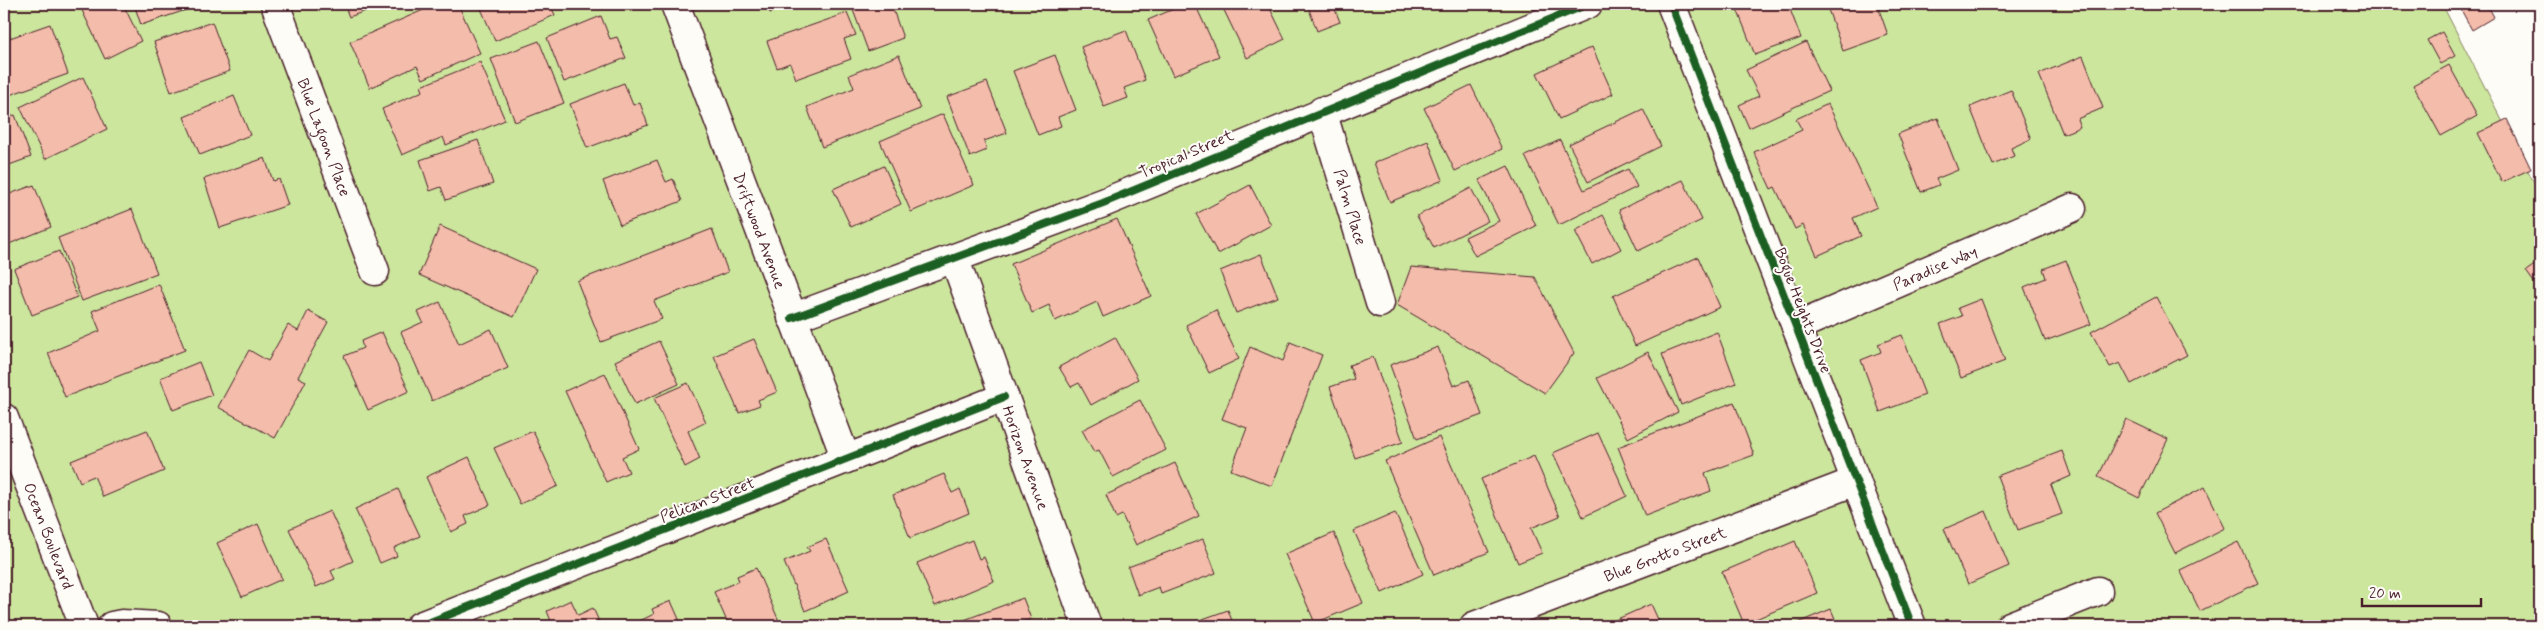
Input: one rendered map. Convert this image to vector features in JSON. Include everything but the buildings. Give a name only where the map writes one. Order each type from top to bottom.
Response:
[{"type":"street","name":"Blue Lagoon Place","points":[[275,4],[375,271]]},
{"type":"street","name":"Driftwood Avenue","points":[[675,4],[846,459]]},
{"type":"street","name":"Tropical Street","points":[[792,318],[955,260],[1102,203],[1322,111],[1588,4]]},
{"type":"street","name":"Bogue Heights Drive","points":[[1671,4],[1912,626]]},
{"type":"street","name":"Palm Place","points":[[1322,111],[1380,303]]},
{"type":"street","name":"Paradise Way","points":[[1796,327],[2072,208]]},
{"type":"street","name":"Horizon Avenue","points":[[955,260],[1087,626]]},
{"type":"street","name":"Pelican Street","points":[[420,626],[1004,397]]},
{"type":"street","name":"Ocean Boulevard","points":[[4,418],[84,626]]},
{"type":"street","name":"Blue Grotto Street","points":[[1474,626],[1856,481]]},
{"type":"street","points":[[2010,626],[2098,591]]},
{"type":"street","points":[[112,626],[122,624],[158,626]]},
{"type":"green space","points":[[4,4],[2442,4],[2540,194],[2540,626],[4,626]]},
{"type":"cycle path","points":[[792,318],[1103,203],[1588,4]]},
{"type":"cycle path","points":[[1671,4],[1912,626]]},
{"type":"cycle path","points":[[420,626],[1004,397]]}]
